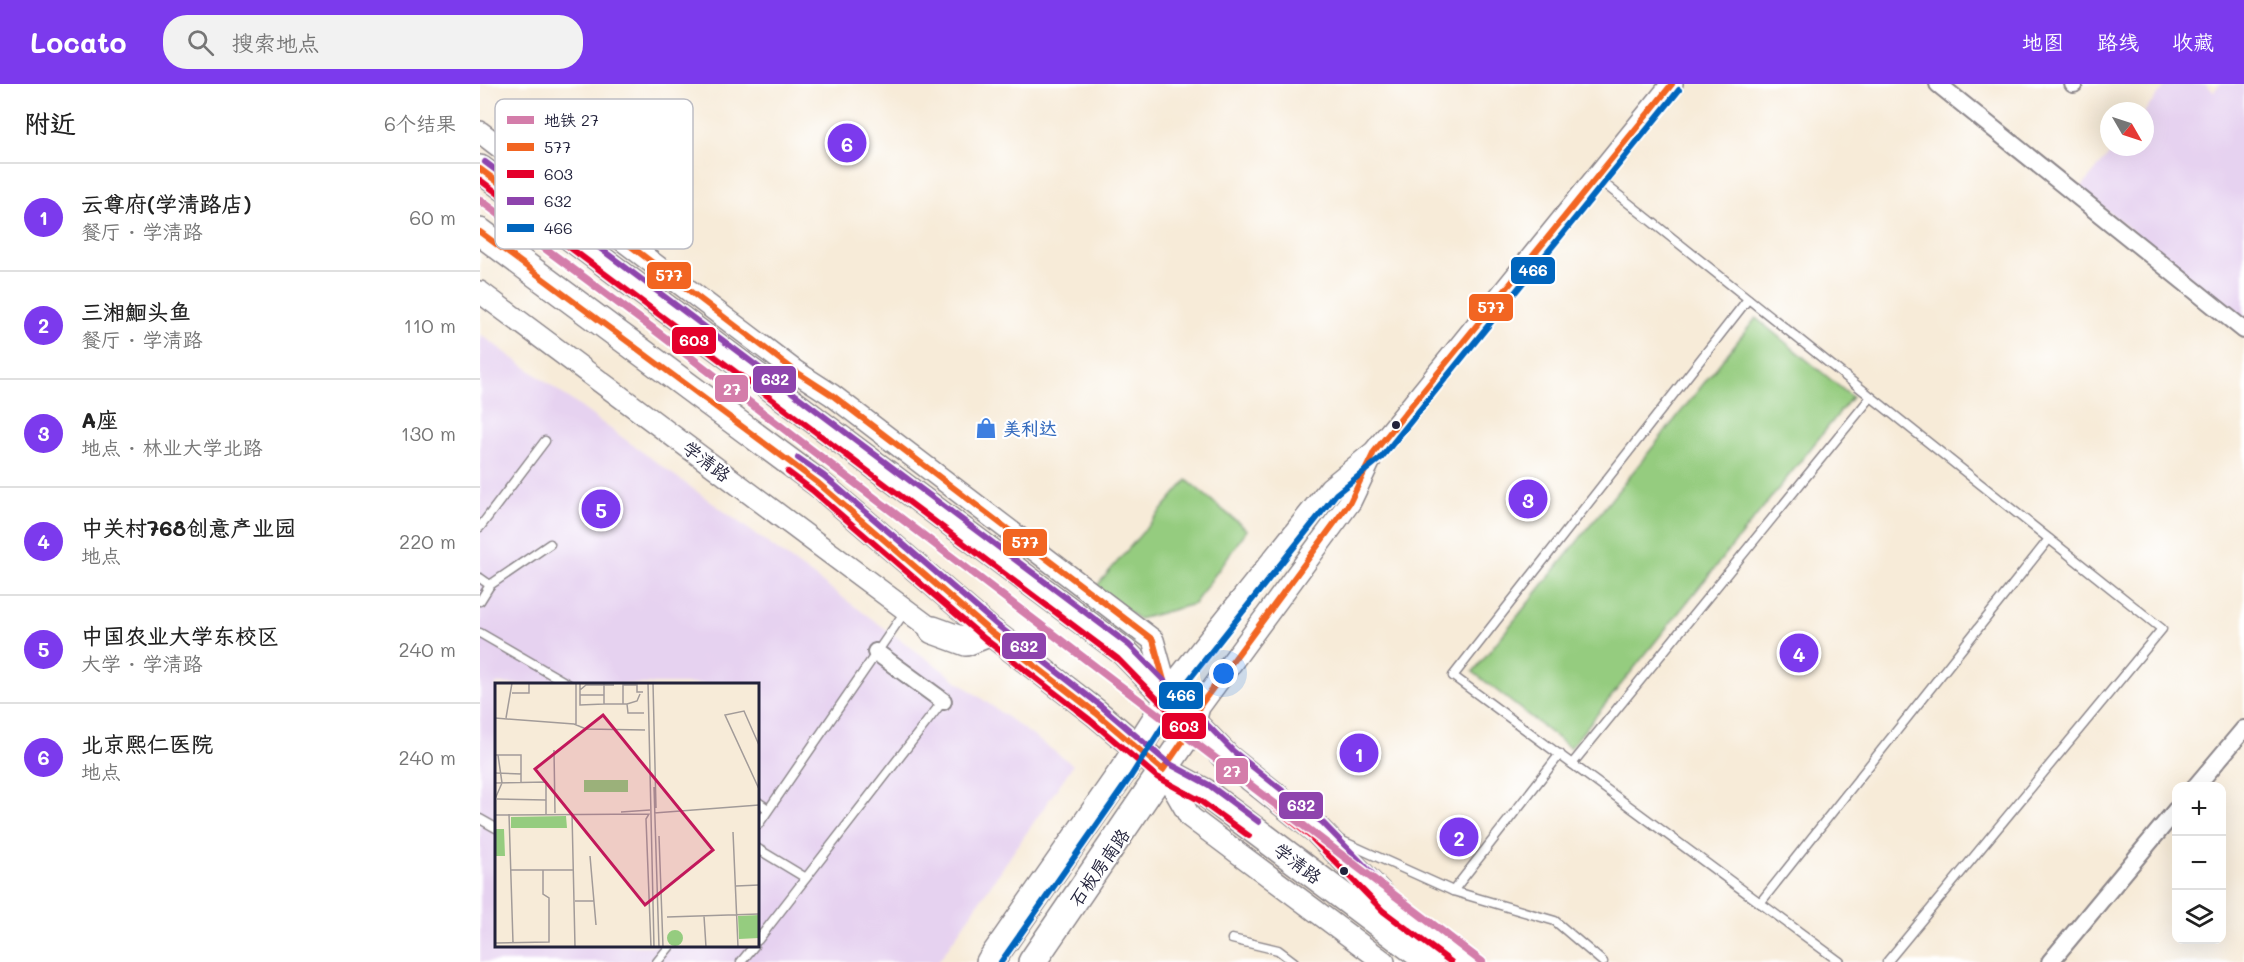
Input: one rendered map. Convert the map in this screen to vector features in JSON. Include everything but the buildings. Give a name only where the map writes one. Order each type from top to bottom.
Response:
[{"type":"main road","name":"学清路","points":[[480,169],[495,180]]},
{"type":"main road","name":"学清路","points":[[480,232],[495,243]]},
{"type":"main road","name":"学清路","points":[[503,249],[818,483],[991,632],[1137,746],[1162,770],[1204,792],[1430,962]]},
{"type":"main road","name":"学清路","points":[[588,249],[1124,652],[1227,758],[1317,830],[1389,904],[1466,962]]},
{"type":"main road","points":[[933,630],[966,642],[991,632]]},
{"type":"main road","name":"石板房南路","points":[[990,962],[1123,771],[1169,699]]},
{"type":"main road","name":"石板房南路","points":[[1032,962],[1136,813],[1194,724]]},
{"type":"street","points":[[1938,84],[2244,330]]},
{"type":"street","points":[[1169,699],[1180,676],[1330,488],[1374,452],[1596,177],[1664,87]]},
{"type":"street","name":"学清路","points":[[480,132],[495,143]]},
{"type":"street","name":"学清路","points":[[635,249],[795,371],[840,401],[1153,640],[1169,699]]},
{"type":"street","name":"学清路","points":[[480,292],[933,630]]},
{"type":"street","points":[[1194,724],[1199,707],[1350,502],[1374,452]]},
{"type":"street","points":[[876,652],[943,701]]},
{"type":"street","points":[[2199,782],[2244,729]]},
{"type":"street","name":"学清路","points":[[1162,770],[1190,817],[1384,962]]},
{"type":"street","points":[[2050,962],[2172,815]]},
{"type":"lane","points":[[1596,177],[2162,628],[1887,962]]},
{"type":"lane","points":[[1748,299],[1453,676],[1840,962]]},
{"type":"lane","points":[[1572,764],[1871,397]]},
{"type":"lane","points":[[480,527],[545,441]]},
{"type":"lane","points":[[1760,903],[2049,539]]},
{"type":"lane","points":[[480,601],[490,585],[550,544]]},
{"type":"lane","points":[[480,578],[490,585]]},
{"type":"lane","points":[[759,823],[907,610]]},
{"type":"lane","points":[[480,633],[566,683]]},
{"type":"lane","points":[[759,939],[943,701]]},
{"type":"lane","points":[[1453,891],[1560,754]]},
{"type":"lane","points":[[759,803],[768,809]]},
{"type":"lane","points":[[480,819],[495,827]]},
{"type":"lane","name":"学清路","points":[[1317,830],[1453,891],[1555,921],[1604,962]]},
{"type":"lane","points":[[759,850],[806,878]]},
{"type":"lane","points":[[1232,939],[1278,950],[1294,962]]},
{"type":"lane","points":[[657,962],[668,947]]},
{"type":"lane","points":[[741,962],[752,947]]},
{"type":"shaded area","points":[[2167,84],[2205,84],[2214,91],[2220,84],[2244,84],[2244,321],[2080,189],[2108,156],[2154,156],[2152,102]]},
{"type":"shaded area","points":[[480,334],[1073,765],[938,962],[480,962]]},
{"type":"green space","points":[[1756,318],[1852,397],[1570,748],[1473,672]]},
{"type":"green space","points":[[1187,480],[1247,530],[1194,604],[1139,619],[1095,588]]},
{"type":"metro line","name":"27","points":[[480,200],[495,211]]},
{"type":"metro line","name":"27","points":[[546,249],[1482,962]]},
{"type":"transit line","name":"577","points":[[503,249],[818,483],[991,632],[1096,713],[1163,770],[1194,725],[1199,707],[1350,502],[1374,452],[1672,84]]},
{"type":"transit line","name":"466","points":[[1001,962],[1131,776],[1177,704],[1188,681],[1336,494],[1381,458],[1679,90]]},
{"type":"transit line","name":"632","points":[[485,162],[495,170]]},
{"type":"transit line","name":"577","points":[[480,169],[495,180]]},
{"type":"transit line","name":"603","points":[[480,180],[495,191]]},
{"type":"transit line","name":"577","points":[[480,232],[495,243]]},
{"type":"transit line","name":"603","points":[[572,249],[1118,659],[1221,764],[1311,837],[1383,911],[1451,962]]},
{"type":"transit line","name":"632","points":[[601,249],[1129,645],[1233,751],[1323,823],[1395,897],[1471,955]]},
{"type":"transit line","name":"577","points":[[635,249],[795,371],[832,395],[1153,640],[1169,699]]},
{"type":"transit line","name":"632","points":[[798,458],[824,476],[997,625],[1101,706],[1168,763],[1209,785],[1259,822]]},
{"type":"transit line","name":"603","points":[[788,472],[985,639],[1090,720],[1157,777],[1199,800],[1249,836]]},
{"type":"place","name":"北京熙仁医院","points":[[847,143]]},
{"type":"place","name":"美利达","points":[[986,428]]},
{"type":"place","name":"A座","points":[[1528,499]]},
{"type":"place","name":"中国农业大学东校区","points":[[601,509]]},
{"type":"place","name":"中关村768创意产业园","points":[[1799,653]]},
{"type":"place","name":"云尊府(学清路店)","points":[[1359,753]]},
{"type":"place","name":"三湘鮰头鱼","points":[[1459,837]]}]
